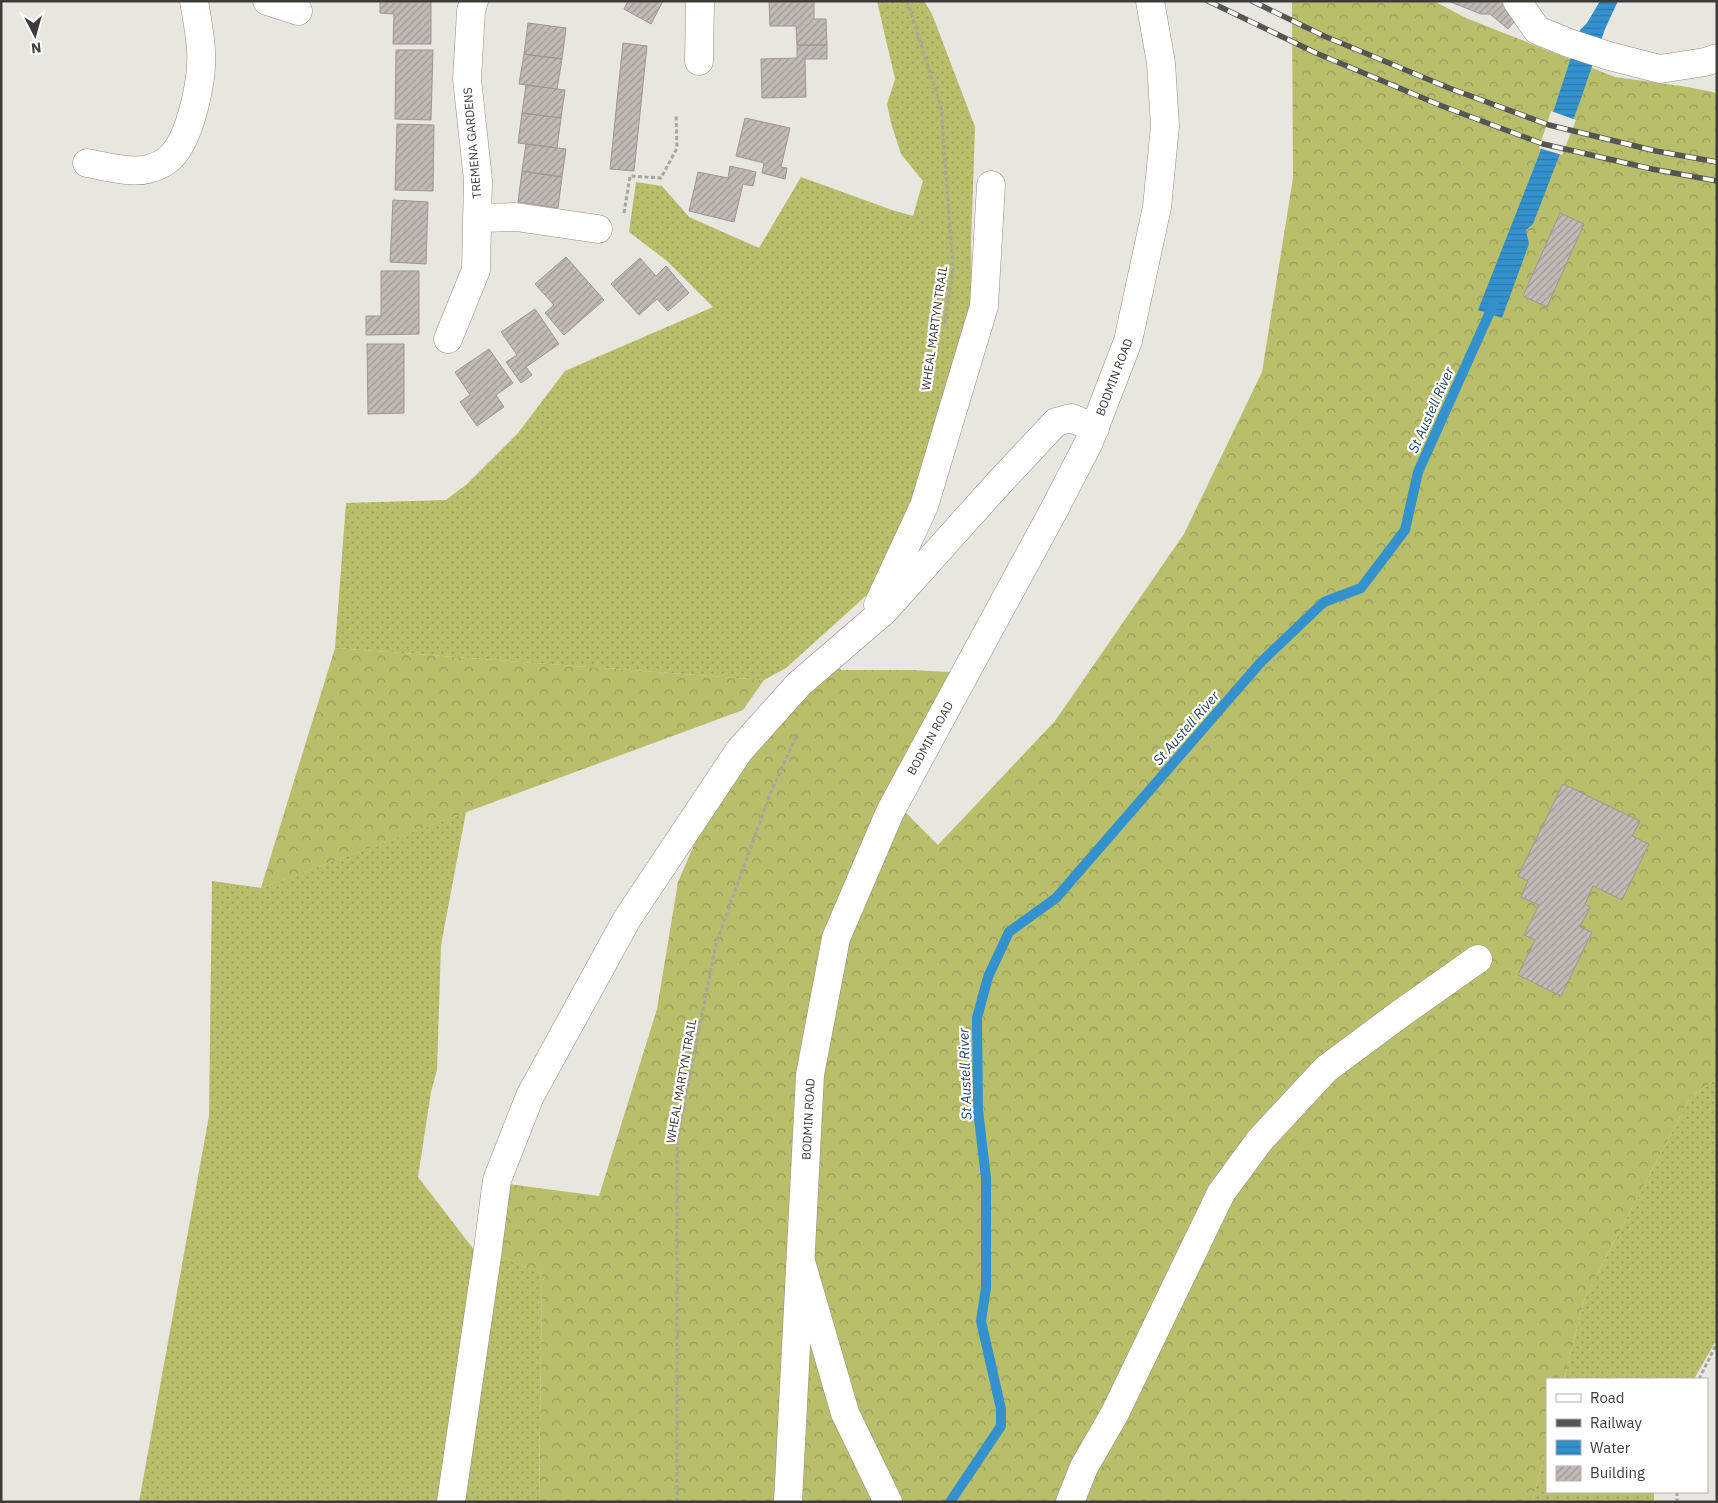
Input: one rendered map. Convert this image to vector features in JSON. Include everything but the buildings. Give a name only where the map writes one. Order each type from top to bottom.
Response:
[{"type":"main road","points":[[87,163],[137,171],[160,165],[177,150],[188,126],[200,85],[201,51],[194,1]]},
{"type":"main road","points":[[266,1],[298,11]]},
{"type":"main road","name":"TREMENA GARDENS","points":[[448,339],[476,270],[478,180],[467,79],[474,1]]},
{"type":"main road","points":[[699,61],[700,1]]},
{"type":"main road","name":"BODMIN ROAD","points":[[788,1502],[810,1075],[836,938],[890,812],[1055,508],[1094,428],[1128,341],[1157,207],[1165,126],[1160,63],[1150,1]]},
{"type":"main road","points":[[1517,1],[1537,30],[1609,56],[1660,69],[1705,62],[1717,58]]},
{"type":"main road","points":[[869,623],[924,506],[984,306],[991,186]]},
{"type":"main road","points":[[477,218],[516,217],[598,230]]},
{"type":"main road","points":[[451,1502],[497,1180],[530,1096],[627,920],[739,751],[800,684],[884,611],[996,485],[1056,422],[1071,418],[1094,428]]},
{"type":"main road","points":[[1070,1502],[1084,1467],[1115,1413],[1221,1193],[1260,1140],[1326,1069],[1478,959]]},
{"type":"main road","points":[[800,1259],[845,1413],[888,1502]]},
{"type":"path","name":"WHEAL MARTYN TRAIL","points":[[907,1],[941,107],[953,268],[942,336]]},
{"type":"path","points":[[623,218],[630,176],[661,178],[677,148],[676,114]]},
{"type":"path","name":"WHEAL MARTYN TRAIL","points":[[677,1502],[677,1141],[716,944],[770,794]]},
{"type":"path","points":[[1700,1378],[1717,1343]]},
{"type":"green space","points":[[877,1],[924,1],[932,14],[975,127],[971,244],[972,304],[917,493],[878,585],[786,668],[764,680],[335,648],[346,503],[446,500],[467,484],[518,433],[565,371],[713,307],[667,261],[629,232],[636,182],[662,186],[689,217],[759,248],[801,177],[913,216],[923,181],[901,154],[891,123],[887,104],[895,79]]},
{"type":"green space","points":[[1292,1],[1434,1],[1466,18],[1615,77],[1717,93],[1717,1079],[1691,1096],[1585,1297],[1564,1378],[1546,1378],[1546,1449],[1532,1502],[539,1502],[542,1274],[483,1249],[492,1182],[599,1196],[657,1009],[678,882],[738,743],[827,651],[841,670],[910,670],[970,673],[899,806],[938,845],[1055,721],[1184,534],[1262,372],[1293,178]]},
{"type":"green space","points":[[335,648],[764,680],[743,710],[261,888]]},
{"type":"green space","points":[[466,812],[441,945],[437,1070],[431,1092],[418,1177],[478,1255],[442,1502],[139,1502],[209,1116],[212,881],[261,888]]},
{"type":"green space","points":[[1717,1079],[1717,1339],[1695,1378],[1564,1378],[1585,1297],[1691,1096]]},
{"type":"green space","points":[[483,1249],[542,1274],[539,1502],[465,1502]]},
{"type":"green space","points":[[1546,1449],[1546,1493],[1654,1493],[1654,1502],[1532,1502]]},
{"type":"water","points":[[1600,1],[1618,1],[1605,29],[1578,107],[1533,224],[1526,230],[1529,244],[1502,318],[1478,310],[1539,155],[1580,30],[1587,23]]},
{"type":"pier","points":[[1551,111],[1576,120],[1562,155],[1539,148]]},
{"type":"waterway","name":"St Austell River","points":[[950,1502],[1001,1426],[1001,1409],[981,1321],[986,1288],[986,1178],[978,1110],[977,1018],[988,977],[1009,932],[1056,898],[1261,662],[1324,602],[1361,588],[1405,530],[1418,472],[1494,303]]},
{"type":"railway","points":[[1208,1],[1316,53],[1442,106],[1543,144],[1652,169],[1717,181]]},
{"type":"railway","points":[[1252,1],[1324,36],[1449,88],[1549,125],[1656,151],[1717,162]]}]
